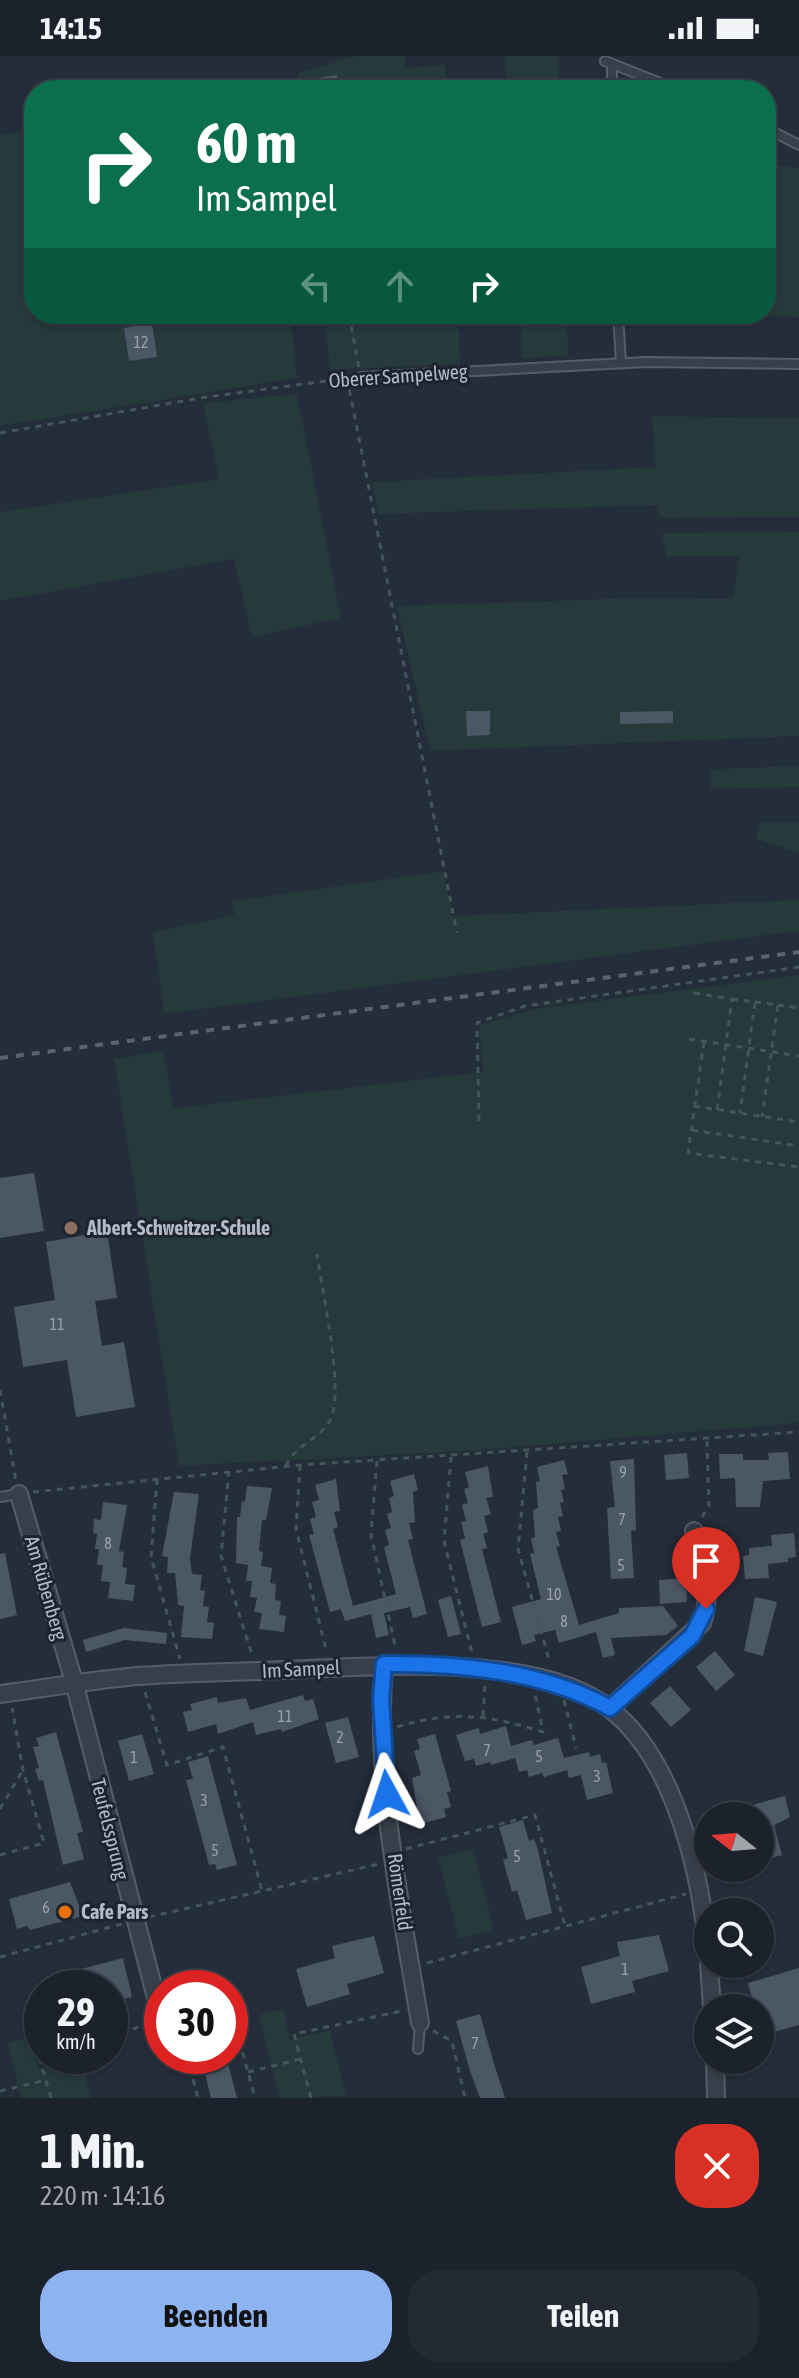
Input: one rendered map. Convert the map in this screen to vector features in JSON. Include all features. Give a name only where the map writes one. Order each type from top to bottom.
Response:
[{"type":"street","name":"Am Rübenberg","points":[[19,1494],[74,1682]]},
{"type":"street","points":[[610,1708],[702,1623],[706,1609],[703,1549],[694,1531]]},
{"type":"street","name":"Im Sampel","points":[[4,1693],[140,1676],[391,1664],[479,1670],[547,1682],[610,1708],[649,1753],[668,1786],[699,1898]]},
{"type":"street","name":"Römerfeld","points":[[391,1664],[383,1731],[394,1856],[419,2016]]},
{"type":"street","name":"Teufelssprung","points":[[74,1682],[147,1970]]},
{"type":"street","points":[[715,2074],[716,2098]]},
{"type":"lane","points":[[611,80],[608,62],[653,80]]},
{"type":"lane","points":[[776,133],[799,145]]},
{"type":"lane","points":[[619,324],[621,363]]},
{"type":"lane","name":"Oberer Sampelweg","points":[[361,377],[621,363],[799,364]]},
{"type":"lane","points":[[0,1497],[19,1494]]},
{"type":"lane","points":[[418,2049],[419,2016]]},
{"type":"path","points":[[351,324],[361,377]]},
{"type":"path","name":"Oberer Sampelweg","points":[[0,433],[200,398],[361,377]]},
{"type":"path","points":[[347,378],[457,933]]},
{"type":"path","points":[[479,1121],[477,1023],[525,1006],[799,967]]},
{"type":"path","points":[[694,993],[799,1008]]},
{"type":"path","points":[[717,1110],[732,999]]},
{"type":"path","points":[[740,1113],[755,1002]]},
{"type":"path","points":[[762,1117],[778,1005]]},
{"type":"path","points":[[689,1039],[799,1056]]},
{"type":"path","points":[[704,1042],[688,1153],[799,1167]]},
{"type":"path","points":[[694,1106],[799,1122]]},
{"type":"path","points":[[690,1130],[799,1146]]},
{"type":"path","points":[[286,1466],[291,1456],[322,1432],[331,1418],[336,1394],[317,1254]]},
{"type":"path","points":[[0,1390],[19,1494],[286,1466],[799,1432]]},
{"type":"path","points":[[694,1531],[709,1505],[708,1438]]},
{"type":"path","points":[[383,1731],[451,1714],[483,1716],[543,1732],[550,1665],[518,1549],[527,1452]]},
{"type":"path","points":[[451,1457],[444,1541],[473,1658],[479,1670],[483,1716]]},
{"type":"path","points":[[377,1461],[371,1534],[391,1664]]},
{"type":"path","points":[[300,1465],[296,1529],[331,1669]]},
{"type":"path","points":[[229,1471],[221,1556],[257,1671]]},
{"type":"path","points":[[157,1479],[151,1557],[184,1674]]},
{"type":"path","points":[[140,1676],[167,1765],[223,1747],[262,1891]]},
{"type":"path","points":[[547,1682],[576,1748]]},
{"type":"path","points":[[0,1855],[44,1843],[4,1693]]},
{"type":"path","points":[[0,1809],[23,1770]]},
{"type":"path","points":[[0,1957],[394,1856],[535,1815],[565,1926]]},
{"type":"path","points":[[411,1967],[698,1891]]},
{"type":"path","points":[[311,2098],[294,2034],[419,2016],[452,2041],[465,2098]]},
{"type":"path","points":[[255,2098],[248,2072],[301,2059]]},
{"type":"path","points":[[44,2074],[51,2098]]},
{"type":"path","points":[[192,2074],[198,2098]]},
{"type":"path","points":[[0,2091],[46,2080]]},
{"type":"shaded area","points":[[355,56],[405,56],[405,68],[445,65],[446,80],[298,80],[298,73]]},
{"type":"shaded area","points":[[505,56],[558,56],[559,80],[506,80]]},
{"type":"shaded area","points":[[24,131],[24,324],[291,324],[297,378],[0,426],[0,135]]},
{"type":"shaded area","points":[[776,165],[799,168],[799,317],[776,317]]},
{"type":"shaded area","points":[[325,324],[458,324],[460,364],[330,370]]},
{"type":"shaded area","points":[[520,324],[567,324],[568,355],[522,359]]},
{"type":"shaded area","points":[[297,394],[341,618],[252,637],[234,559],[0,601],[0,512],[219,479],[203,403]]},
{"type":"shaded area","points":[[652,416],[799,418],[799,517],[660,518],[657,505],[378,514],[372,482],[655,467]]},
{"type":"shaded area","points":[[799,532],[799,736],[430,751],[397,606],[634,598],[733,599],[739,556],[666,556],[662,533]]},
{"type":"shaded area","points":[[799,766],[799,787],[711,789],[709,769]]},
{"type":"shaded area","points":[[759,822],[799,822],[799,853],[756,839]]},
{"type":"shaded area","points":[[444,871],[452,916],[799,900],[799,931],[164,1014],[153,932],[234,915],[232,901]]},
{"type":"shaded area","points":[[799,975],[799,1423],[469,1451],[179,1466],[114,1059],[163,1051],[174,1108],[483,1072],[479,1025],[534,1009]]},
{"type":"shaded area","points":[[473,1849],[494,1930],[459,1939],[438,1858]]},
{"type":"shaded area","points":[[283,2009],[290,2040],[330,2030],[346,2096],[280,2098],[259,2015]]},
{"type":"shaded area","points":[[24,2039],[24,2074],[85,2074],[91,2098],[21,2098],[8,2043]]},
{"type":"building","points":[[337,75],[338,80],[304,80]]},
{"type":"building","points":[[152,324],[157,357],[129,361],[124,328]]},
{"type":"building","points":[[576,324],[612,325],[576,326]]},
{"type":"building","points":[[466,711],[490,711],[490,735],[467,736]]},
{"type":"building","points":[[673,711],[673,723],[620,724],[620,712]]},
{"type":"building","points":[[34,1173],[44,1231],[0,1238],[0,1178]]},
{"type":"building","points":[[107,1231],[117,1298],[95,1301],[102,1346],[124,1342],[135,1407],[76,1417],[67,1360],[23,1367],[14,1307],[55,1300],[46,1242]]},
{"type":"building","points":[[788,1452],[790,1479],[763,1481],[760,1507],[736,1507],[735,1478],[720,1479],[719,1454],[743,1454],[743,1460],[769,1460],[768,1453]]},
{"type":"building","points":[[687,1453],[689,1478],[666,1480],[664,1455]]},
{"type":"building","points":[[634,1459],[636,1530],[631,1531],[634,1578],[611,1579],[607,1508],[615,1507],[610,1461]]},
{"type":"building","points":[[564,1460],[568,1474],[562,1475],[565,1489],[561,1490],[564,1502],[560,1503],[563,1516],[558,1517],[561,1531],[556,1532],[560,1546],[556,1547],[579,1625],[619,1613],[619,1608],[663,1606],[678,1626],[666,1635],[611,1638],[615,1655],[603,1658],[596,1632],[559,1643],[555,1630],[534,1635],[536,1641],[522,1645],[512,1607],[541,1599],[530,1554],[534,1553],[531,1538],[535,1537],[533,1510],[538,1508],[536,1482],[540,1481],[537,1467]]},
{"type":"building","points":[[488,1466],[493,1497],[486,1498],[491,1514],[484,1516],[488,1532],[483,1534],[487,1548],[482,1549],[501,1622],[482,1627],[460,1540],[465,1538],[461,1522],[466,1521],[462,1505],[468,1503],[464,1489],[469,1487],[465,1472]]},
{"type":"building","points":[[414,1474],[418,1490],[413,1492],[415,1522],[409,1523],[413,1539],[408,1540],[427,1614],[413,1618],[410,1607],[384,1613],[389,1635],[376,1638],[371,1614],[345,1621],[341,1609],[330,1612],[309,1535],[314,1534],[310,1519],[316,1517],[312,1502],[319,1500],[315,1485],[336,1479],[340,1511],[334,1512],[338,1527],[333,1529],[353,1606],[396,1594],[384,1547],[389,1545],[385,1530],[391,1528],[387,1514],[392,1512],[389,1498],[394,1496],[390,1481]]},
{"type":"building","points":[[247,1486],[272,1488],[266,1520],[262,1520],[259,1551],[263,1552],[261,1566],[272,1568],[270,1583],[276,1584],[275,1600],[281,1601],[279,1615],[286,1616],[284,1632],[259,1629],[262,1613],[254,1612],[257,1598],[250,1597],[252,1581],[246,1581],[248,1565],[236,1563],[237,1517],[240,1517],[242,1501],[245,1502]]},
{"type":"building","points":[[174,1492],[199,1494],[190,1558],[192,1574],[202,1575],[200,1590],[205,1591],[203,1606],[209,1607],[207,1622],[214,1623],[212,1639],[181,1637],[184,1606],[178,1605],[175,1573],[167,1573],[168,1557],[162,1556]]},
{"type":"building","points":[[103,1502],[127,1505],[119,1551],[124,1552],[122,1567],[127,1568],[125,1584],[135,1585],[133,1601],[108,1598],[110,1582],[101,1581],[103,1565],[97,1565],[99,1549],[95,1549],[97,1534],[93,1533],[94,1519],[101,1520]]},
{"type":"building","points":[[794,1533],[796,1557],[788,1558],[788,1562],[768,1564],[769,1578],[745,1579],[743,1556],[749,1555],[749,1548],[772,1546],[771,1535]]},
{"type":"building","points":[[5,1553],[17,1615],[0,1619],[0,1554]]},
{"type":"building","points":[[686,1578],[687,1602],[660,1604],[659,1580]]},
{"type":"building","points":[[451,1596],[461,1634],[448,1637],[438,1600]]},
{"type":"building","points":[[755,1597],[777,1602],[763,1656],[744,1651]]},
{"type":"building","points":[[124,1628],[167,1633],[166,1644],[125,1640],[86,1652],[83,1640]]},
{"type":"building","points":[[715,1651],[735,1675],[716,1691],[696,1667]]},
{"type":"building","points":[[670,1686],[691,1710],[671,1727],[650,1703]]},
{"type":"building","points":[[303,1695],[305,1701],[313,1699],[319,1719],[282,1732],[281,1729],[256,1735],[253,1722],[218,1734],[216,1724],[188,1732],[183,1712],[192,1710],[190,1704],[217,1697],[218,1703],[246,1698],[250,1710]]},
{"type":"building","points":[[348,1717],[359,1757],[336,1763],[325,1723]]},
{"type":"building","points":[[506,1726],[511,1746],[532,1740],[534,1745],[558,1738],[564,1758],[589,1752],[590,1757],[600,1754],[602,1763],[606,1762],[613,1793],[587,1800],[581,1775],[569,1778],[567,1770],[544,1777],[542,1773],[529,1777],[527,1770],[519,1772],[515,1758],[476,1766],[474,1759],[465,1761],[456,1735],[479,1728],[480,1734]]},
{"type":"building","points":[[56,1732],[83,1832],[77,1833],[84,1859],[63,1865],[43,1780],[39,1781],[35,1769],[39,1768],[33,1747],[39,1746],[36,1738]]},
{"type":"building","points":[[142,1734],[154,1774],[129,1781],[118,1741]]},
{"type":"building","points":[[435,1734],[451,1791],[447,1792],[451,1807],[444,1809],[446,1817],[420,1824],[412,1778],[421,1775],[414,1751],[420,1749],[417,1739]]},
{"type":"building","points":[[208,1756],[237,1865],[217,1870],[215,1864],[209,1865],[186,1780],[193,1779],[188,1762]]},
{"type":"building","points":[[785,1796],[790,1817],[774,1825],[774,1802],[763,1802]]},
{"type":"building","points":[[523,1820],[529,1841],[534,1839],[538,1850],[552,1913],[526,1920],[517,1890],[512,1892],[503,1860],[508,1858],[499,1827]]},
{"type":"building","points":[[774,1825],[782,1855],[774,1857]]},
{"type":"building","points":[[70,1882],[83,1916],[30,1930],[27,1926],[17,1929],[9,1899]]},
{"type":"building","points":[[659,1935],[669,1971],[632,1981],[635,1992],[591,2004],[581,1967],[620,1956],[617,1942]]},
{"type":"building","points":[[374,1936],[384,1973],[347,1984],[350,1994],[307,2007],[296,1969],[335,1958],[332,1946]]},
{"type":"building","points":[[123,1958],[126,1970],[81,1970]]},
{"type":"building","points":[[799,1968],[799,2025],[774,2032],[774,1994],[751,1994],[748,1983],[774,1978],[774,1975]]},
{"type":"building","points":[[480,2014],[505,2098],[480,2098],[470,2071],[456,2021]]},
{"type":"building","points":[[205,2074],[231,2074],[237,2098],[211,2098]]},
{"type":"railway","points":[[0,1058],[799,952]]},
{"type":"place","name":"Albert-Schweitzer-Schule","points":[[71,1228]]},
{"type":"place","name":"Cafe Pars","points":[[65,1912]]},
{"type":"route","points":[[387,1794],[381,1698],[384,1664],[473,1669],[549,1681],[583,1693],[610,1708],[615,1700],[692,1636],[702,1623],[706,1609]]}]
